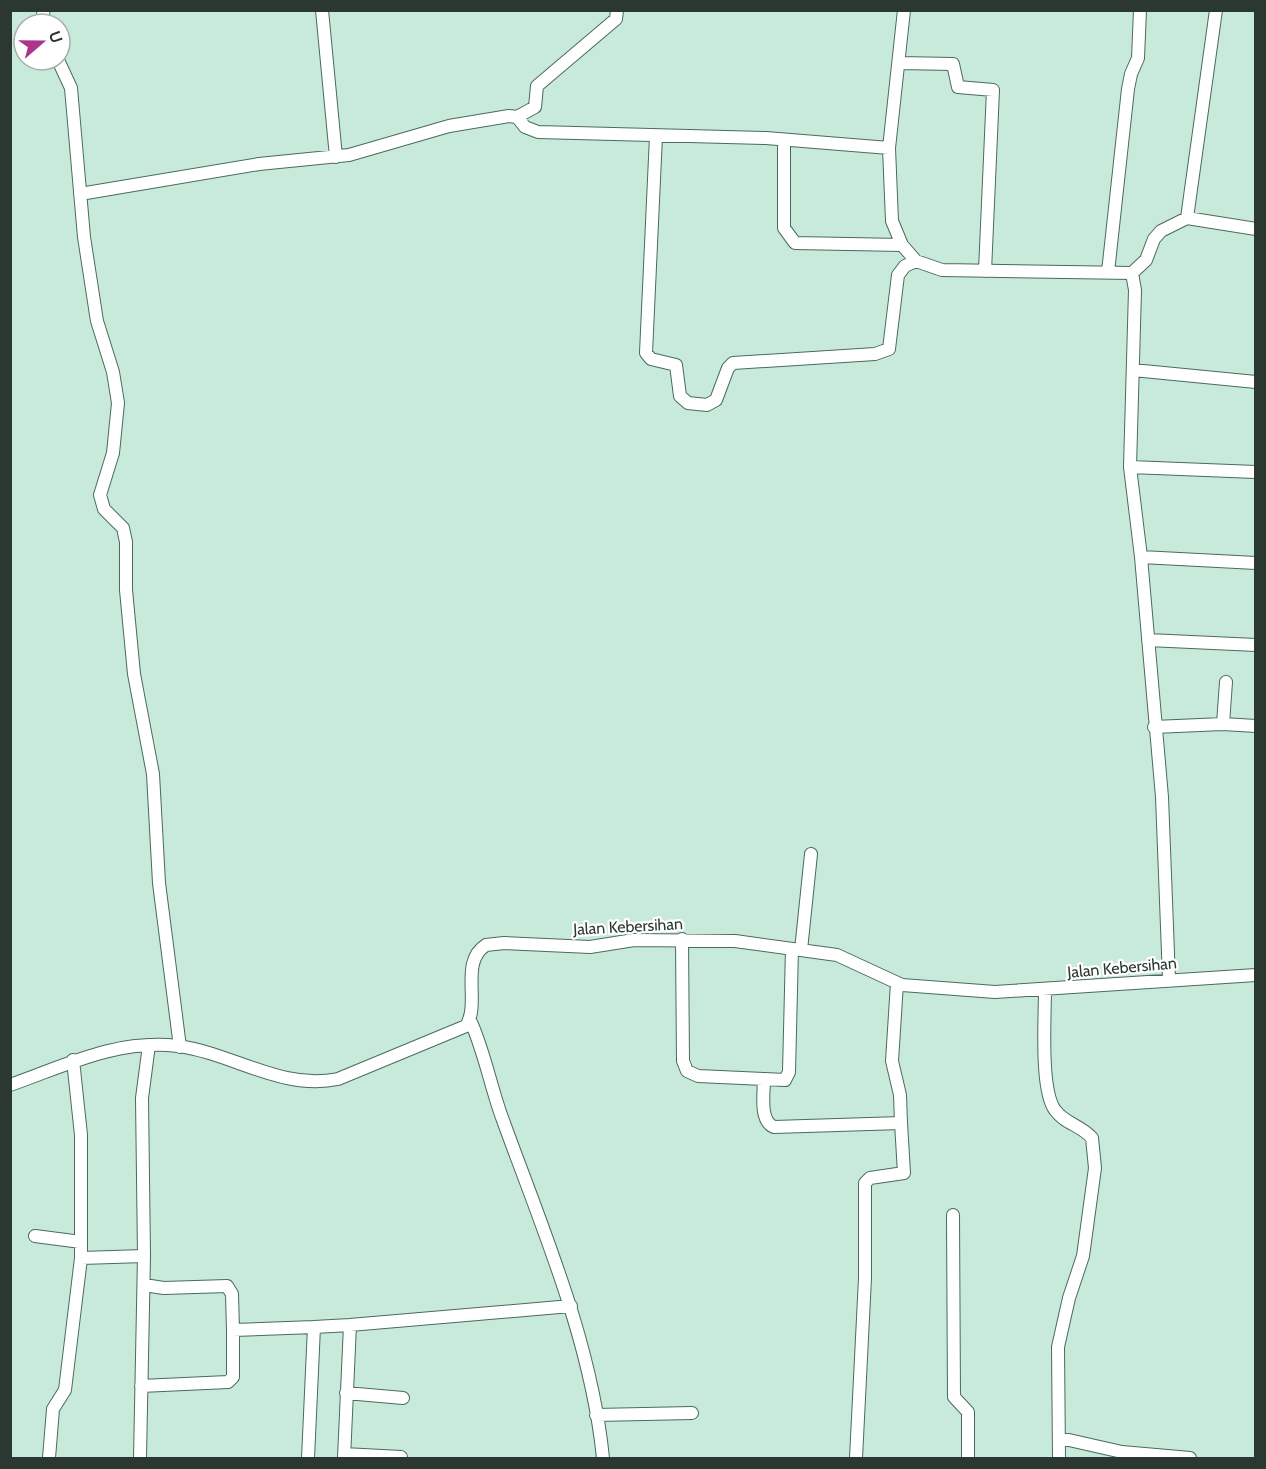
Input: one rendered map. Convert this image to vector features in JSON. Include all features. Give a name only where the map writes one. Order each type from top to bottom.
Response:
[{"type":"street","points":[[322,10],[336,157]]},
{"type":"street","points":[[80,194],[259,164],[336,157],[364,152],[449,126],[517,117],[535,106],[537,86],[616,19],[617,10]]},
{"type":"street","points":[[904,10],[889,148],[892,221],[902,245],[916,261],[942,270],[1132,273],[1146,260],[1154,239],[1161,231],[1187,218],[1256,229]]},
{"type":"street","points":[[1108,272],[1128,88],[1138,58],[1140,10]]},
{"type":"street","points":[[1187,218],[1216,10]]},
{"type":"street","points":[[899,63],[953,64],[958,87],[993,90],[985,271]]},
{"type":"street","points":[[64,72],[71,88],[84,237],[97,321],[113,372],[118,403],[112,453],[100,495],[104,509],[123,528],[126,543],[126,590],[134,674],[153,774],[159,883],[180,1047]]},
{"type":"street","points":[[517,117],[525,127],[538,132],[784,140],[889,148]]},
{"type":"street","points":[[656,136],[646,353],[651,359],[676,365],[680,396],[688,404],[706,405],[716,400],[728,368],[733,363],[875,354],[889,349],[892,340],[893,306],[898,275],[905,266],[916,261]]},
{"type":"street","points":[[784,140],[784,228],[790,240],[795,243],[902,245]]},
{"type":"street","points":[[1132,273],[1136,290],[1130,467],[1141,557],[1154,727],[1162,797],[1169,979]]},
{"type":"street","points":[[1133,370],[1256,382]]},
{"type":"street","points":[[1130,467],[1256,472]]},
{"type":"street","points":[[1141,557],[1256,563]]},
{"type":"street","points":[[1148,640],[1256,645]]},
{"type":"street","points":[[1223,724],[1226,682]]},
{"type":"street","points":[[1154,727],[1223,724],[1256,726]]},
{"type":"street","points":[[682,939],[683,1061],[687,1071],[698,1076],[785,1080],[788,1077],[796,949],[811,854]]},
{"type":"street","name":"Jalan Kebersihan","points":[[470,1020],[474,960],[486,945],[504,943],[590,947],[634,940],[735,941],[837,955],[897,983],[926,989],[995,992],[1256,975]]},
{"type":"street","points":[[856,1458],[865,1278],[865,1183],[870,1178],[904,1173],[900,1095],[892,1061],[897,983]]},
{"type":"street","points":[[1045,990],[1047,1088],[1054,1108],[1061,1117],[1081,1127],[1092,1138],[1095,1168],[1083,1256],[1069,1298],[1058,1347],[1056,1387],[1060,1438],[1059,1458]]},
{"type":"street","points":[[10,1086],[73,1060],[117,1049],[149,1045],[180,1047],[289,1079],[318,1083],[338,1079],[446,1035],[466,1026],[470,1020]]},
{"type":"street","points":[[470,1020],[493,1094],[571,1306],[585,1352],[603,1458]]},
{"type":"street","points":[[140,1458],[144,1285],[142,1098],[149,1045]]},
{"type":"street","points":[[49,1458],[53,1409],[65,1390],[81,1258],[81,1135],[73,1060]]},
{"type":"street","points":[[764,1079],[765,1118],[769,1125],[774,1127],[901,1123]]},
{"type":"street","points":[[953,1215],[954,1397],[968,1412],[968,1458]]},
{"type":"street","points":[[35,1236],[81,1242]]},
{"type":"street","points":[[81,1258],[144,1256]]},
{"type":"street","points":[[141,1386],[228,1382],[233,1377],[232,1294],[227,1286],[164,1288],[144,1285]]},
{"type":"street","points":[[233,1330],[350,1325],[571,1306]]},
{"type":"street","points":[[350,1325],[344,1456],[402,1457]]},
{"type":"street","points":[[308,1458],[314,1327]]},
{"type":"street","points":[[346,1393],[403,1398]]},
{"type":"street","points":[[596,1414],[692,1413]]},
{"type":"street","points":[[1060,1438],[1122,1452],[1190,1458]]}]
